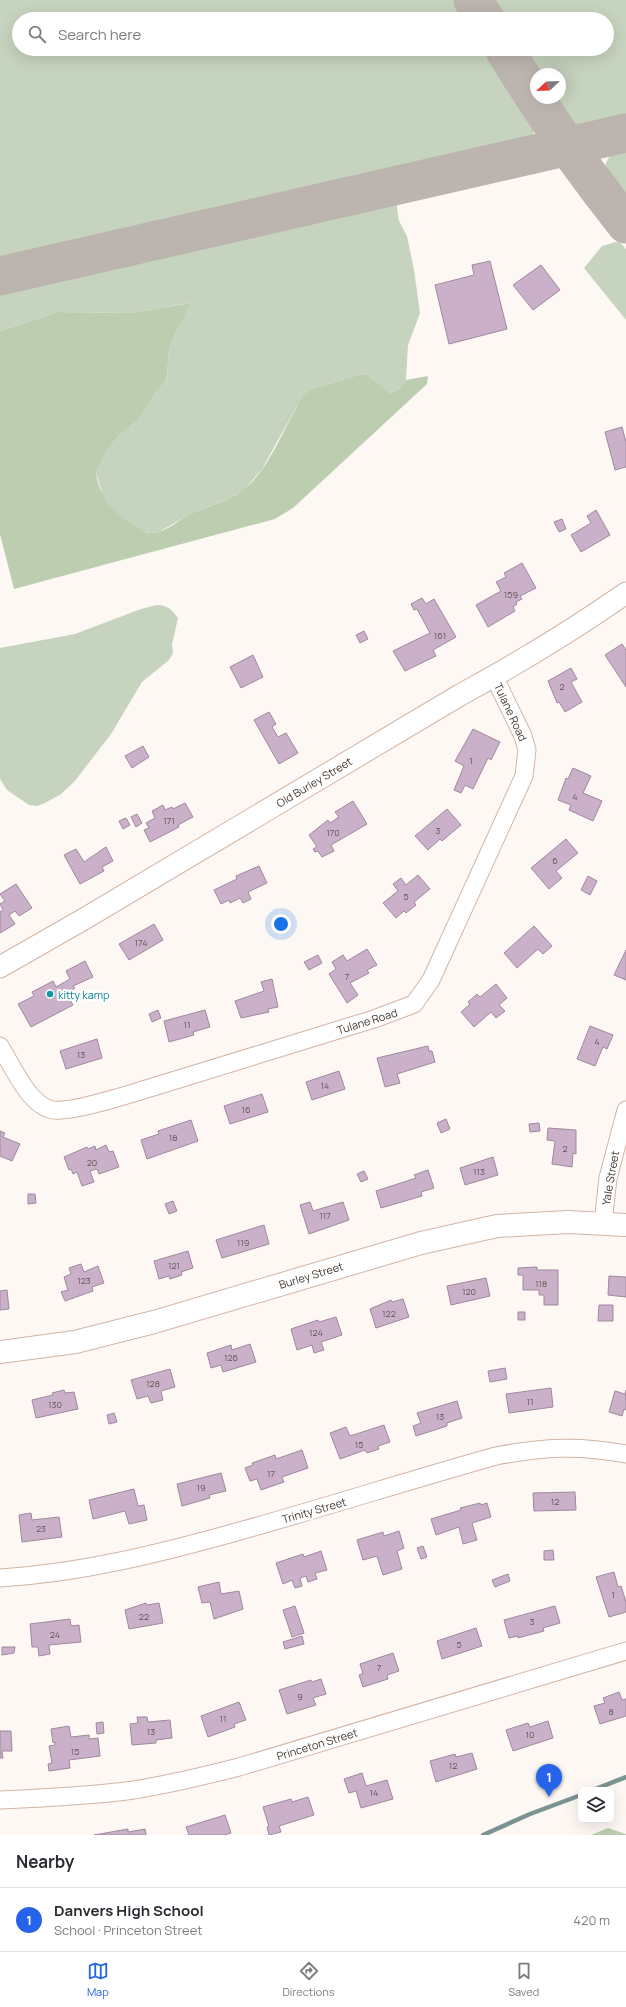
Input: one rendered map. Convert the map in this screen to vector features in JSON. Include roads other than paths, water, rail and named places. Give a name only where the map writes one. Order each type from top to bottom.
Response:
[{"type":"main road","name":"Burley Street","points":[[0,1352],[90,1339],[154,1322],[421,1243],[497,1226],[568,1222],[626,1225]]},
{"type":"street","name":"Old Burley Street","points":[[0,967],[84,919],[494,676],[597,614],[626,593]]},
{"type":"street","name":"Tulane Road","points":[[0,1046],[26,1091],[39,1104],[52,1110],[66,1109],[123,1096],[380,1017],[414,1004],[431,980],[524,776],[527,750],[523,736],[494,676]]},
{"type":"street","name":"Yale Street","points":[[603,1223],[608,1178],[626,1110]]},
{"type":"street","name":"Trinity Street","points":[[0,1578],[42,1575],[105,1565],[185,1547],[496,1456],[529,1450],[564,1447],[603,1450],[626,1454]]},
{"type":"street","name":"Princeton Street","points":[[0,1800],[79,1796],[134,1790],[191,1780],[626,1651]]},
{"type":"waterway","points":[[601,1787],[626,1777]]},
{"type":"waterway","points":[[483,1835],[530,1814],[578,1796]]},
{"type":"place","name":"kitty kamp","points":[[50,994]]},
{"type":"place","name":"Danvers High School","points":[[549,1797]]}]
